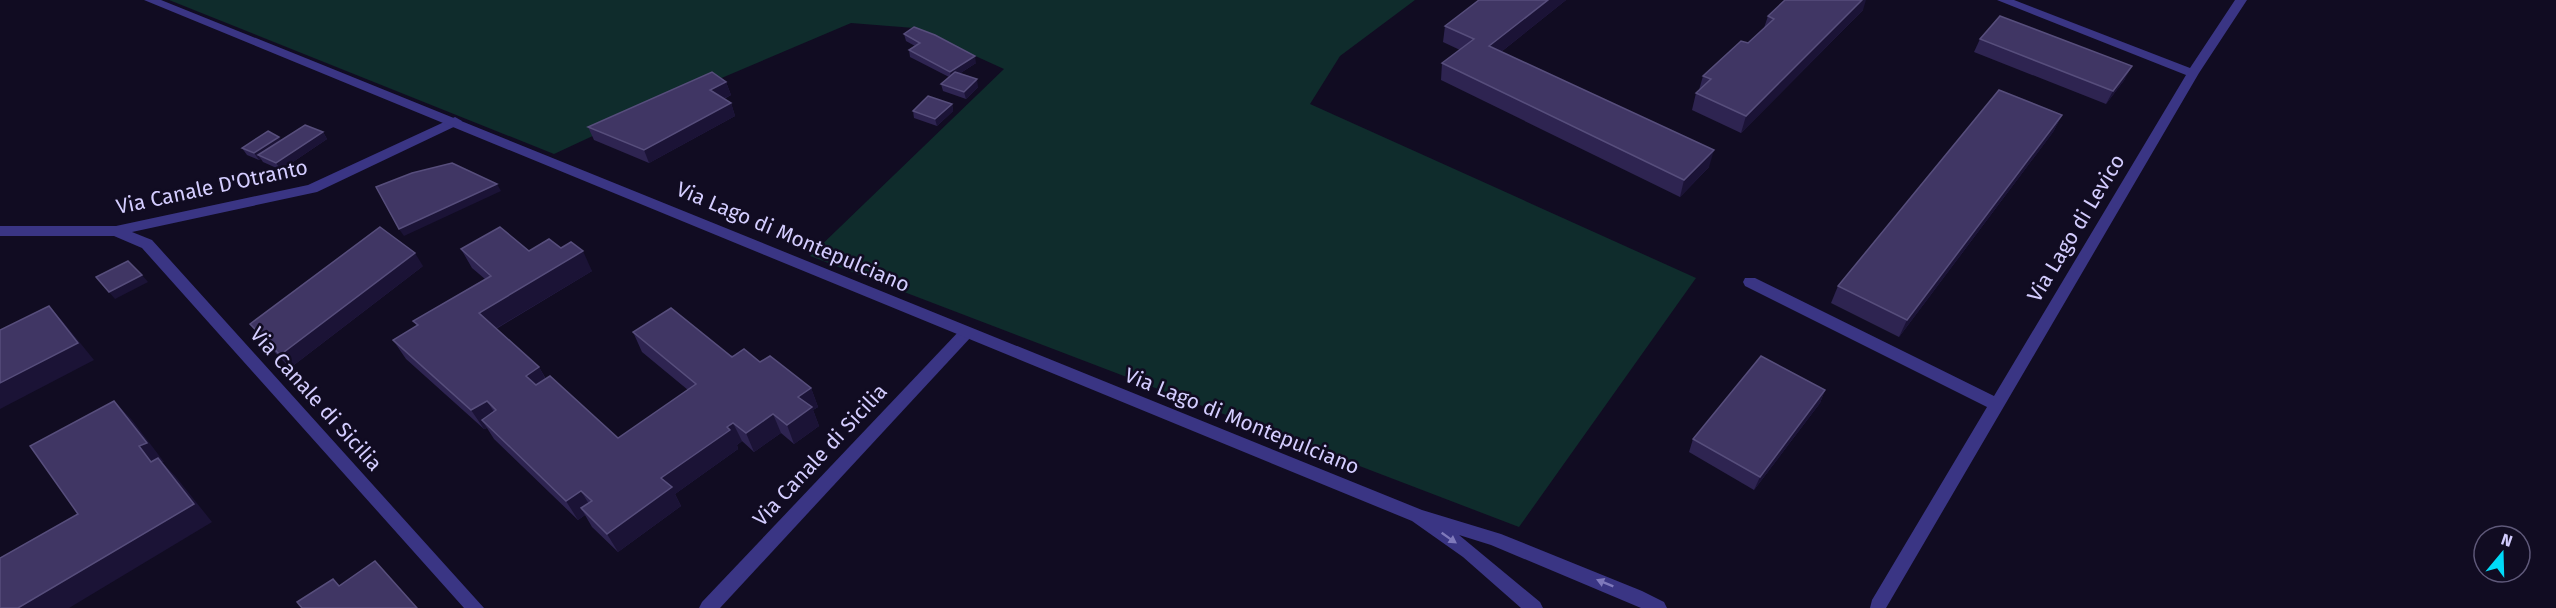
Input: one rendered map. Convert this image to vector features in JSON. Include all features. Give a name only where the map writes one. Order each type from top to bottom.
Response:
[{"type":"street","name":"Via Lago di Montepulciano","points":[[150,0],[455,121],[966,333],[1418,516],[1495,538],[1636,596],[1658,608]]},
{"type":"street","points":[[2003,0],[2193,73]]},
{"type":"street","name":"Via Lago di Levico","points":[[1876,607],[2193,73],[2241,0]]},
{"type":"street","name":"Via Canale D'Otranto","points":[[0,231],[117,231],[312,189],[455,121]]},
{"type":"street","name":"Via Canale di Sicilia","points":[[117,231],[147,244],[475,608]]},
{"type":"street","points":[[1750,282],[1997,405]]},
{"type":"street","name":"Via Canale di Sicilia","points":[[708,608],[966,333]]},
{"type":"street","name":"Via Lago di Montepulciano","points":[[1418,516],[1469,552],[1534,608]]},
{"type":"green space","points":[[169,0],[1415,0],[1340,56],[1310,104],[1696,278],[1519,527],[810,256],[1004,69],[914,28],[851,23],[672,99],[554,154]]},
{"type":"building","points":[[1479,0],[1548,0],[1489,46],[1714,150],[1684,180],[1442,63],[1474,39],[1445,26]]},
{"type":"building","points":[[1785,0],[1862,0],[1746,116],[1696,93],[1711,79],[1703,76],[1741,41],[1748,43],[1774,19],[1768,16]]},
{"type":"building","points":[[2000,16],[2132,66],[2113,91],[1980,39]]},
{"type":"building","points":[[914,27],[975,56],[950,72],[909,50],[920,43],[904,34]]},
{"type":"building","points":[[712,72],[726,82],[710,90],[731,103],[644,150],[588,127]]},
{"type":"building","points":[[955,72],[977,79],[964,92],[941,84]]},
{"type":"building","points":[[1999,90],[2062,115],[1907,320],[1838,286]]},
{"type":"building","points":[[928,96],[952,104],[935,119],[913,111]]},
{"type":"building","points":[[305,125],[323,132],[276,163],[258,155]]},
{"type":"building","points":[[268,131],[279,137],[254,153],[242,148]]},
{"type":"building","points":[[452,163],[497,184],[399,229],[376,187],[412,173]]},
{"type":"building","points":[[380,227],[415,253],[280,355],[250,324]]},
{"type":"building","points":[[500,227],[529,251],[549,239],[561,248],[571,242],[583,251],[479,313],[539,367],[526,376],[536,385],[550,376],[618,438],[696,384],[633,332],[671,308],[732,357],[744,349],[760,362],[770,356],[811,388],[798,397],[812,407],[787,425],[773,414],[746,433],[733,423],[727,427],[730,430],[661,478],[672,487],[607,534],[581,508],[592,501],[581,491],[566,501],[482,420],[496,410],[487,401],[471,410],[393,340],[418,325],[413,321],[491,276],[461,249]]},
{"type":"building","points":[[128,261],[142,275],[109,292],[96,277]]},
{"type":"building","points":[[49,306],[78,343],[0,383],[0,330]]},
{"type":"building","points":[[1761,356],[1825,390],[1760,477],[1693,439]]},
{"type":"building","points":[[114,401],[147,443],[139,446],[151,462],[158,458],[194,504],[18,608],[0,608],[0,558],[78,514],[30,446]]},
{"type":"building","points":[[375,561],[417,608],[302,608],[297,602],[333,579],[339,586]]}]
